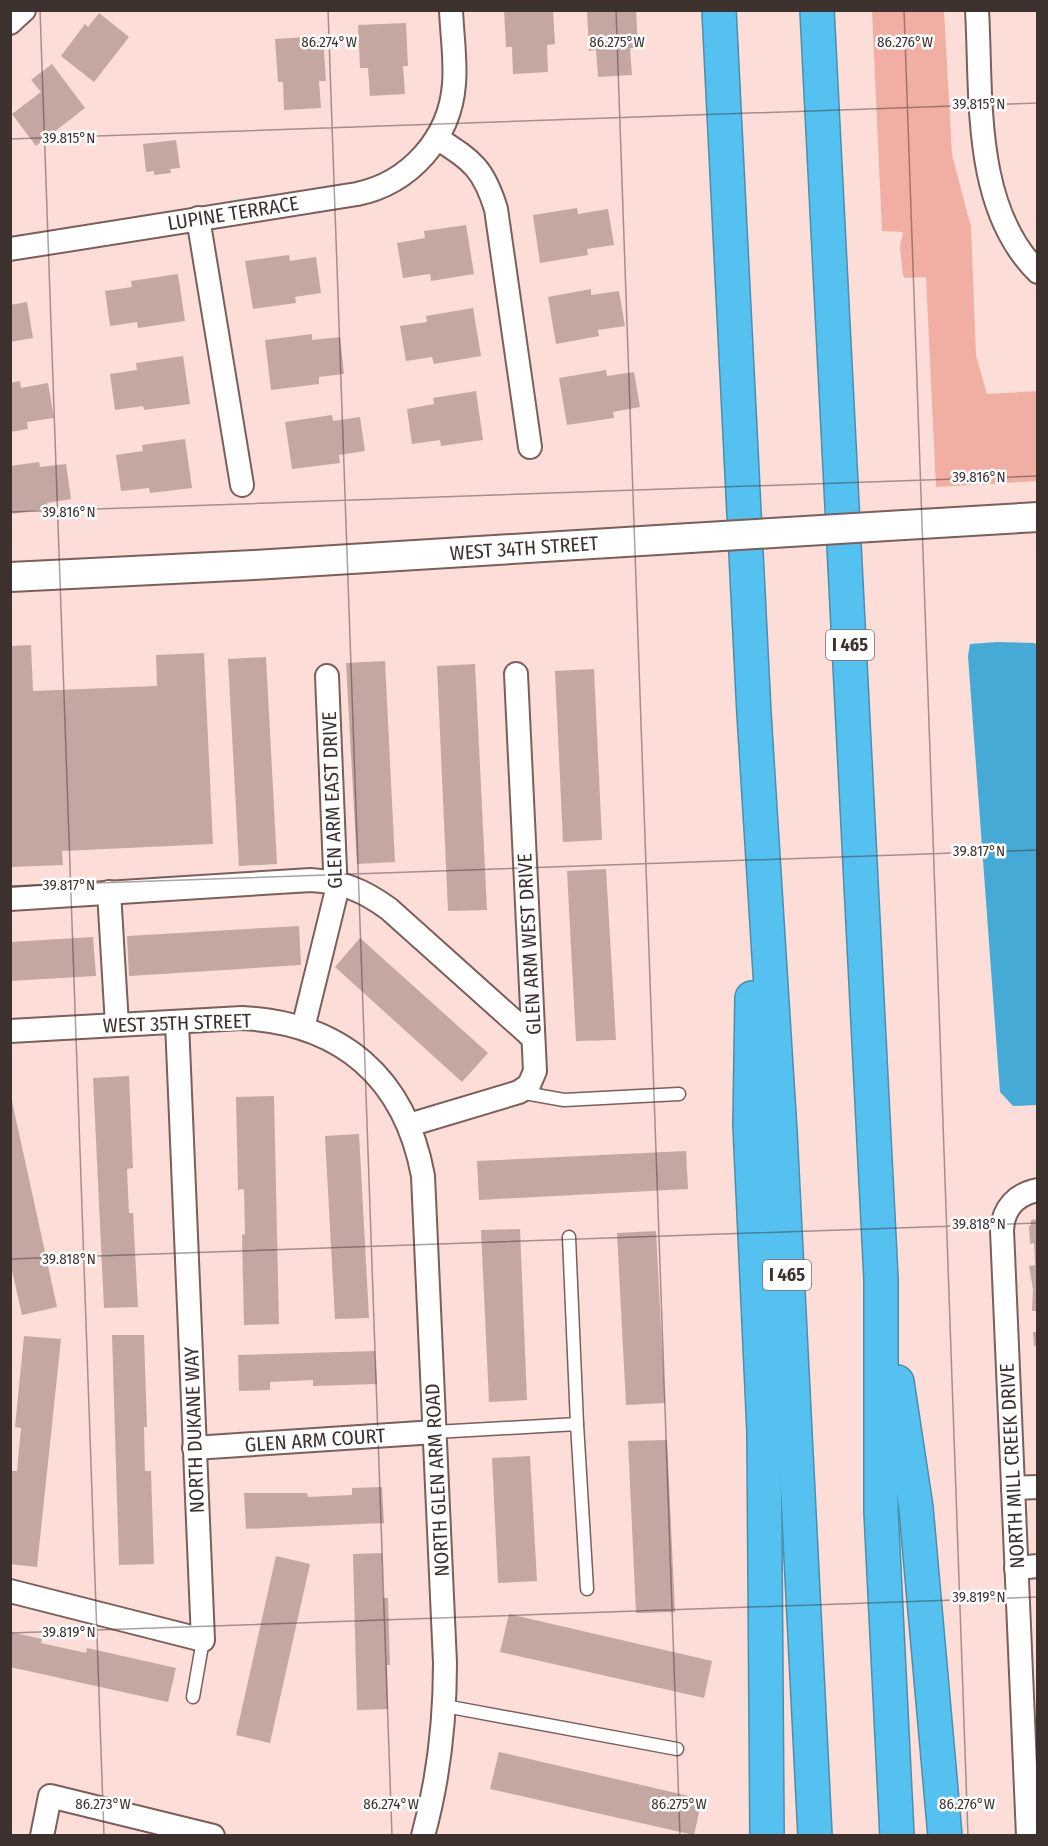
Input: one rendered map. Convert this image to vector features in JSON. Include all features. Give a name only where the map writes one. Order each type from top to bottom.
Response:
[{"type":"highway","name":"I 465","points":[[719,10],[754,714],[780,1132],[815,1836]]},
{"type":"highway","name":"I 465","points":[[817,10],[881,1280],[881,1511],[897,1836]]},
{"type":"highway","points":[[754,714],[750,1125],[764,1431],[767,1836]]},
{"type":"highway","points":[[881,1280],[916,1508],[945,1836]]},
{"type":"street","points":[[10,23],[24,10]]},
{"type":"street","name":"LUPINE TERRACE","points":[[10,249],[378,189],[406,173],[422,159],[437,138],[448,112],[454,82],[451,10]]},
{"type":"street","points":[[977,10],[985,159],[993,195],[1001,215],[1034,259]]},
{"type":"street","points":[[437,138],[477,167],[488,184],[496,209],[530,447]]},
{"type":"street","points":[[198,218],[242,485]]},
{"type":"street","name":"WEST 34TH STREET","points":[[10,577],[219,567],[1038,517]]},
{"type":"street","name":"GLEN ARM WEST DRIVE","points":[[516,674],[535,1071],[529,1085],[519,1092]]},
{"type":"street","name":"GLEN ARM EAST DRIVE","points":[[303,1028],[336,894],[327,676]]},
{"type":"street","points":[[10,898],[311,880],[336,882],[367,895],[389,909],[533,1038]]},
{"type":"street","points":[[109,892],[117,1025]]},
{"type":"street","name":"WEST 35TH STREET","points":[[10,1031],[251,1018],[280,1022],[303,1028],[335,1041],[363,1060],[384,1082],[409,1125]]},
{"type":"street","name":"NORTH DUKANE WAY","points":[[177,1022],[202,1640]]},
{"type":"street","points":[[409,1125],[519,1092]]},
{"type":"street","name":"NORTH GLEN ARM ROAD","points":[[409,1125],[416,1143],[423,1176],[445,1663],[445,1706],[437,1778],[423,1836]]},
{"type":"street","name":"NORTH MILL CREEK DRIVE","points":[[1028,1836],[1027,1567],[1013,1488],[1002,1230],[1003,1220],[1010,1206],[1021,1195],[1038,1190]]},
{"type":"street","name":"GLEN ARM COURT","points":[[194,1448],[435,1432]]},
{"type":"street","points":[[1013,1488],[1038,1487]]},
{"type":"street","points":[[10,1591],[202,1640]]},
{"type":"street","points":[[42,1836],[50,1796],[213,1836]]},
{"type":"lane","points":[[519,1092],[564,1100],[679,1094]]},
{"type":"lane","points":[[569,1237],[587,1589]]},
{"type":"lane","points":[[435,1432],[577,1424]]},
{"type":"lane","points":[[193,1698],[202,1640]]},
{"type":"lane","points":[[445,1706],[677,1749]]},
{"type":"shaded area","points":[[872,11],[944,11],[952,155],[971,227],[976,356],[987,394],[1037,391],[1037,481],[936,487],[926,277],[905,278],[900,247],[903,232],[882,231]]},
{"type":"water","points":[[997,642],[1037,645],[1037,1105],[1013,1106],[1000,1092],[968,656],[970,644]]},
{"type":"building","points":[[504,10],[553,10],[555,44],[547,45],[548,72],[513,74],[512,47],[506,47]]},
{"type":"building","points":[[587,10],[636,10],[638,48],[630,48],[632,75],[598,77],[596,50],[589,51]]},
{"type":"building","points":[[99,13],[129,37],[94,82],[61,56],[85,24],[88,27]]},
{"type":"building","points":[[406,23],[408,66],[403,66],[405,94],[370,96],[368,68],[360,68],[358,25]]},
{"type":"building","points":[[323,36],[326,81],[319,81],[321,108],[284,110],[283,82],[278,82],[275,39]]},
{"type":"building","points":[[52,64],[85,108],[36,146],[12,114],[41,92],[31,80]]},
{"type":"building","points":[[176,140],[180,168],[170,169],[171,173],[154,175],[154,171],[146,172],[143,144]]},
{"type":"building","points":[[577,208],[578,214],[608,209],[614,245],[587,249],[588,255],[540,263],[533,215]]},
{"type":"building","points":[[466,225],[474,274],[431,281],[430,274],[403,278],[397,243],[425,238],[424,231]]},
{"type":"building","points":[[289,255],[290,261],[316,257],[321,293],[295,297],[296,303],[253,309],[245,261]]},
{"type":"building","points":[[178,274],[185,321],[138,328],[137,322],[110,326],[105,291],[132,287],[131,281]]},
{"type":"building","points":[[591,289],[591,295],[619,291],[625,326],[598,330],[599,336],[556,344],[548,297]]},
{"type":"building","points":[[27,302],[33,338],[10,342],[10,305]]},
{"type":"building","points":[[473,308],[481,356],[434,364],[432,357],[406,361],[400,326],[427,322],[426,316]]},
{"type":"building","points":[[312,334],[312,340],[340,337],[344,374],[319,377],[319,384],[271,390],[265,340]]},
{"type":"building","points":[[183,356],[190,404],[144,410],[143,406],[115,410],[110,374],[137,370],[136,363]]},
{"type":"building","points":[[606,370],[607,376],[634,372],[640,407],[613,412],[614,418],[567,425],[559,378]]},
{"type":"building","points":[[20,381],[21,388],[48,383],[54,418],[27,422],[28,429],[10,432],[10,383]]},
{"type":"building","points":[[476,391],[483,440],[441,446],[440,440],[412,444],[407,409],[434,404],[433,398]]},
{"type":"building","points":[[332,415],[333,421],[360,417],[365,451],[339,455],[340,463],[292,469],[285,422]]},
{"type":"building","points":[[185,439],[192,488],[150,493],[149,488],[121,491],[116,455],[143,451],[142,445]]},
{"type":"building","points":[[39,462],[40,467],[66,464],[71,499],[47,503],[48,509],[10,514],[10,466]]},
{"type":"building","points":[[31,645],[33,691],[157,686],[156,655],[204,653],[213,844],[62,851],[63,865],[10,867],[10,646]]},
{"type":"building","points":[[266,657],[277,864],[239,866],[228,659]]},
{"type":"building","points":[[385,661],[395,862],[357,864],[346,663]]},
{"type":"building","points":[[475,664],[487,910],[448,911],[437,666]]},
{"type":"building","points":[[594,669],[602,840],[563,842],[555,671]]},
{"type":"building","points":[[606,869],[616,1040],[576,1041],[567,871]]},
{"type":"building","points":[[299,926],[301,965],[129,976],[127,936]]},
{"type":"building","points":[[93,937],[96,976],[10,981],[10,942]]},
{"type":"building","points":[[360,938],[488,1053],[462,1082],[335,967]]},
{"type":"building","points":[[129,1076],[133,1168],[127,1169],[129,1213],[133,1213],[138,1307],[104,1308],[93,1078]]},
{"type":"building","points":[[10,1092],[57,1307],[22,1315],[10,1262],[12,1258],[10,1249]]},
{"type":"building","points":[[274,1096],[279,1324],[244,1325],[242,1235],[245,1234],[244,1189],[238,1190],[236,1097]]},
{"type":"building","points":[[359,1134],[369,1318],[335,1319],[325,1136]]},
{"type":"building","points":[[686,1151],[688,1189],[479,1200],[477,1161]]},
{"type":"building","points":[[1038,1219],[1038,1311],[1032,1311],[1033,1289],[1029,1266],[1035,1265],[1034,1243],[1030,1244],[1029,1226],[1031,1220]]},
{"type":"building","points":[[520,1229],[527,1400],[489,1402],[481,1230]]},
{"type":"building","points":[[656,1231],[665,1403],[626,1405],[617,1233]]},
{"type":"building","points":[[1033,1332],[1038,1332],[1038,1346],[1034,1346]]},
{"type":"building","points":[[112,1335],[144,1335],[147,1427],[144,1427],[145,1471],[151,1471],[154,1564],[119,1565]]},
{"type":"building","points":[[24,1336],[61,1339],[37,1567],[10,1564],[10,1471],[17,1471],[21,1428],[15,1427]]},
{"type":"building","points":[[375,1351],[377,1384],[313,1386],[313,1380],[270,1382],[270,1390],[239,1391],[238,1355]]},
{"type":"building","points":[[667,1440],[675,1612],[636,1613],[628,1441]]},
{"type":"building","points":[[530,1456],[537,1581],[498,1583],[492,1458]]},
{"type":"building","points":[[382,1487],[384,1523],[246,1529],[244,1493],[307,1493],[308,1497],[352,1495],[352,1488]]},
{"type":"building","points":[[382,1553],[383,1598],[388,1598],[390,1665],[387,1665],[388,1709],[357,1710],[353,1554]]},
{"type":"building","points":[[276,1556],[310,1564],[270,1743],[236,1735]]},
{"type":"building","points":[[509,1614],[712,1661],[704,1698],[500,1652]]},
{"type":"building","points":[[10,1632],[42,1639],[41,1643],[86,1653],[87,1648],[176,1668],[168,1702],[10,1667]]},
{"type":"building","points":[[499,1752],[702,1799],[694,1835],[490,1789]]}]
